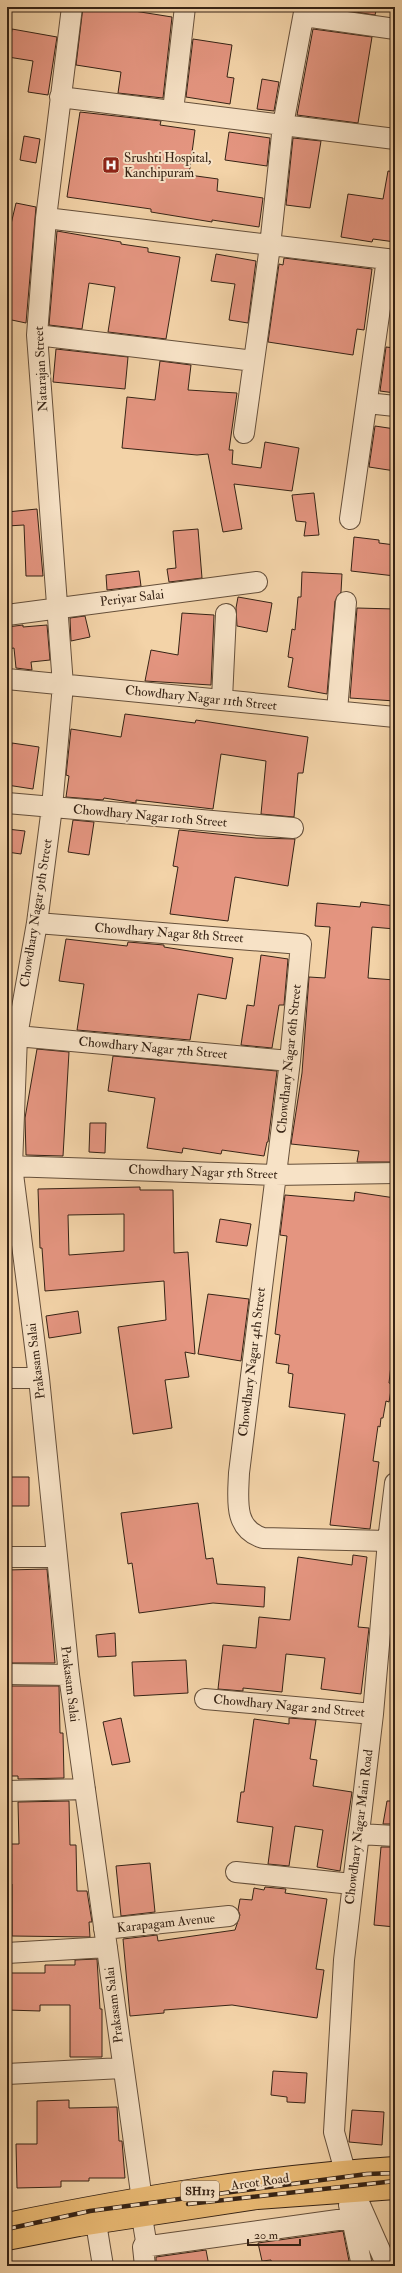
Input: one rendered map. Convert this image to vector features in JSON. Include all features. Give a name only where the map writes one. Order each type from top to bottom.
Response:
[{"type":"main road","name":"Arcot Road","points":[[7,2239],[96,2223],[142,2208],[345,2171],[395,2168]]},
{"type":"main road","name":"Arcot Road","points":[[7,2224],[142,2208],[395,2188]]},
{"type":"street","name":"Natarajan Street","points":[[63,684],[59,607],[37,335],[46,218],[72,7]]},
{"type":"street","points":[[173,111],[185,7]]},
{"type":"street","points":[[244,433],[270,246],[283,125],[304,11],[395,29]]},
{"type":"street","points":[[60,97],[395,139]]},
{"type":"street","points":[[46,218],[391,260],[367,403],[350,519]]},
{"type":"street","points":[[37,335],[254,361]]},
{"type":"street","points":[[367,403],[395,406]]},
{"type":"street","name":"Periyar Salai","points":[[7,615],[257,582]]},
{"type":"street","points":[[337,711],[346,602]]},
{"type":"street","points":[[222,699],[226,614]]},
{"type":"street","name":"Chowdhary Nagar 11th Street","points":[[7,680],[222,699],[395,717]]},
{"type":"street","name":"Chowdhary Nagar 9th Street","points":[[9,1166],[17,1036],[37,923],[52,807],[63,684]]},
{"type":"street","name":"Chowdhary Nagar 10th Street","points":[[7,803],[293,828]]},
{"type":"street","name":"Chowdhary Nagar 8th Street","points":[[37,923],[301,944]]},
{"type":"street","name":"Chowdhary Nagar 6th Street","points":[[275,1175],[290,1061],[301,944]]},
{"type":"street","name":"Chowdhary Nagar 7th Street","points":[[17,1036],[290,1061]]},
{"type":"street","name":"Chowdhary Nagar 5th Street","points":[[9,1166],[275,1175],[395,1173]]},
{"type":"street","name":"Prakasam Salai","points":[[9,1166],[39,1378],[69,1675],[142,2208],[146,2241],[144,2257]]},
{"type":"street","name":"Chowdhary Nagar 4th Street","points":[[275,1175],[239,1473],[240,1514],[245,1528],[253,1535],[263,1538],[388,1541]]},
{"type":"street","points":[[7,1378],[39,1378]]},
{"type":"street","name":"Chowdhary Nagar Main Road","points":[[350,2192],[334,2132],[344,1960],[373,1714],[388,1541],[394,1508],[395,1483]]},
{"type":"street","points":[[7,1557],[56,1558]]},
{"type":"street","points":[[7,1674],[69,1675]]},
{"type":"street","name":"Chowdhary Nagar 2nd Street","points":[[205,1698],[373,1714]]},
{"type":"street","points":[[7,1791],[85,1789]]},
{"type":"street","points":[[359,1834],[395,1836]]},
{"type":"street","points":[[236,1872],[352,1884]]},
{"type":"street","name":"Karapagam Avenue","points":[[7,1954],[229,1916]]},
{"type":"street","points":[[7,2074],[122,2068]]},
{"type":"street","points":[[350,2192],[352,2218],[362,2266]]},
{"type":"street","points":[[350,2192],[387,2266]]},
{"type":"street","points":[[144,2257],[352,2218]]},
{"type":"street","points":[[96,2223],[103,2266]]},
{"type":"building","points":[[83,7],[109,7],[172,17],[163,98],[118,93],[121,72],[76,65]]},
{"type":"building","points":[[322,7],[377,7],[375,15]]},
{"type":"building","points":[[12,29],[57,37],[48,95],[28,92],[33,61],[8,57]]},
{"type":"building","points":[[313,29],[372,37],[358,123],[297,115]]},
{"type":"building","points":[[193,39],[232,45],[227,77],[234,78],[230,104],[186,97]]},
{"type":"building","points":[[262,79],[279,82],[274,111],[257,109]]},
{"type":"building","points":[[80,112],[161,121],[160,125],[195,130],[189,175],[218,179],[217,191],[263,198],[259,227],[212,220],[212,222],[151,212],[151,209],[67,197]]},
{"type":"building","points":[[229,132],[270,138],[267,166],[225,160]]},
{"type":"building","points":[[24,136],[40,139],[36,163],[20,160]]},
{"type":"building","points":[[293,138],[321,141],[310,208],[286,205]]},
{"type":"building","points":[[388,171],[395,172],[395,242],[373,239],[372,242],[341,237],[348,194],[383,199]]},
{"type":"building","points":[[16,203],[36,207],[26,323],[7,319],[7,241]]},
{"type":"building","points":[[57,231],[121,242],[121,244],[148,248],[148,252],[180,257],[166,339],[108,332],[115,287],[89,283],[82,329],[49,325]]},
{"type":"building","points":[[216,254],[256,261],[248,323],[229,320],[235,284],[211,281]]},
{"type":"building","points":[[284,258],[372,269],[364,330],[357,329],[353,355],[268,342],[279,264],[283,265]]},
{"type":"building","points":[[386,347],[395,348],[395,393],[380,391]]},
{"type":"building","points":[[56,349],[128,357],[125,389],[53,382]]},
{"type":"building","points":[[160,361],[191,365],[188,390],[237,393],[229,450],[233,450],[232,464],[261,468],[265,442],[299,448],[292,491],[234,484],[242,529],[223,532],[208,454],[197,455],[122,448],[127,397],[155,400]]},
{"type":"building","points":[[375,426],[395,429],[395,471],[369,467]]},
{"type":"building","points":[[314,493],[319,535],[304,536],[306,522],[296,521],[292,495]]},
{"type":"building","points":[[37,509],[43,576],[26,576],[24,525],[7,526],[7,512]]},
{"type":"building","points":[[198,529],[202,578],[169,582],[167,569],[176,568],[173,531]]},
{"type":"building","points":[[354,537],[379,540],[379,543],[395,545],[395,576],[351,571]]},
{"type":"building","points":[[139,571],[141,586],[107,590],[106,575]]},
{"type":"building","points":[[302,572],[342,574],[341,592],[335,601],[327,694],[288,687],[293,658],[288,657],[292,629],[295,630],[298,597],[301,597]]},
{"type":"building","points":[[238,597],[272,603],[267,632],[237,626],[236,608]]},
{"type":"building","points":[[357,608],[395,609],[395,701],[350,698]]},
{"type":"building","points":[[182,613],[214,615],[211,685],[145,681],[151,650],[178,655]]},
{"type":"building","points":[[85,616],[90,637],[71,641],[70,618]]},
{"type":"building","points":[[23,625],[23,627],[47,625],[50,660],[31,662],[32,670],[16,668],[14,648],[7,649],[7,627]]},
{"type":"building","points":[[125,714],[195,723],[196,720],[308,737],[303,773],[298,773],[294,817],[261,814],[266,761],[221,754],[213,809],[136,800],[136,803],[104,798],[103,800],[66,797],[69,776],[66,775],[71,729],[121,737]]},
{"type":"building","points":[[12,743],[39,747],[33,789],[7,785]]},
{"type":"building","points":[[73,820],[94,822],[89,855],[68,852]]},
{"type":"building","points":[[7,829],[25,831],[21,854],[7,852]]},
{"type":"building","points":[[179,830],[256,838],[295,839],[288,886],[235,877],[228,921],[170,914],[178,867],[173,866]]},
{"type":"building","points":[[361,902],[395,906],[395,929],[372,927],[368,978],[395,980],[395,1162],[357,1162],[359,1151],[291,1144],[302,1073],[309,977],[325,978],[330,927],[315,926],[317,903],[360,907]]},
{"type":"building","points":[[66,939],[127,946],[128,942],[164,945],[164,947],[233,958],[226,999],[198,994],[190,1040],[77,1030],[84,984],[59,981]]},
{"type":"building","points":[[261,955],[288,959],[284,1005],[279,1005],[272,1048],[241,1045],[247,1005],[254,1006]]},
{"type":"building","points":[[37,1049],[69,1052],[63,1156],[26,1155],[25,1118]]},
{"type":"building","points":[[113,1056],[277,1071],[268,1142],[264,1156],[222,1150],[221,1154],[183,1148],[182,1153],[147,1148],[155,1098],[108,1091]]},
{"type":"building","points":[[90,1123],[106,1123],[105,1153],[89,1152]]},
{"type":"building","points":[[140,1187],[140,1190],[173,1190],[174,1253],[188,1252],[195,1354],[185,1352],[189,1377],[165,1380],[172,1428],[133,1434],[118,1327],[166,1320],[164,1281],[45,1291],[42,1248],[40,1248],[38,1189]],"holes":[[[124,1214],[124,1251],[69,1255],[68,1215]]]},
{"type":"building","points":[[355,1192],[395,1198],[395,1347],[393,1347],[389,1383],[392,1384],[389,1402],[386,1401],[383,1418],[381,1418],[380,1427],[378,1426],[373,1461],[379,1462],[370,1529],[330,1525],[345,1414],[289,1407],[293,1374],[288,1373],[289,1365],[276,1363],[280,1335],[275,1334],[287,1236],[280,1235],[285,1195],[354,1201]]},
{"type":"building","points":[[220,1219],[251,1224],[247,1246],[216,1242]]},
{"type":"building","points":[[208,1294],[249,1299],[241,1361],[198,1354]]},
{"type":"building","points":[[78,1311],[81,1333],[49,1338],[46,1316]]},
{"type":"building","points":[[7,1477],[29,1477],[29,1506],[7,1506]]},
{"type":"building","points":[[198,1503],[206,1559],[213,1558],[217,1584],[265,1587],[264,1607],[213,1603],[139,1613],[132,1563],[128,1564],[121,1513]]},
{"type":"building","points":[[353,1555],[367,1557],[358,1627],[369,1628],[361,1694],[321,1689],[325,1658],[286,1654],[282,1692],[243,1688],[243,1691],[218,1689],[223,1645],[256,1648],[259,1617],[290,1620],[298,1557],[352,1565]]},
{"type":"building","points":[[47,1569],[55,1663],[7,1663],[7,1570]]},
{"type":"building","points":[[115,1633],[116,1656],[98,1657],[96,1635]]},
{"type":"building","points":[[186,1660],[188,1693],[134,1696],[132,1662]]},
{"type":"building","points":[[7,1686],[59,1686],[60,1733],[63,1733],[64,1778],[18,1779],[18,1776],[7,1776]]},
{"type":"building","points":[[121,1718],[130,1762],[112,1765],[103,1722]]},
{"type":"building","points":[[289,1718],[316,1720],[310,1759],[317,1760],[313,1786],[352,1792],[340,1871],[317,1867],[323,1830],[295,1826],[289,1866],[268,1864],[273,1827],[237,1822],[241,1792],[244,1792],[254,1719],[289,1724]]},
{"type":"building","points":[[69,1801],[70,1845],[76,1845],[77,1891],[87,1891],[92,1922],[89,1922],[90,1937],[12,1936],[12,1884],[7,1884],[7,1844],[19,1844],[18,1802]]},
{"type":"building","points":[[387,1801],[395,1801],[395,1824],[383,1824]]},
{"type":"building","points":[[381,1847],[395,1847],[395,1927],[374,1925]]},
{"type":"building","points":[[150,1863],[155,1912],[121,1916],[116,1866]]},
{"type":"building","points":[[265,1887],[286,1889],[285,1893],[327,1899],[316,1969],[324,1970],[317,2018],[232,2005],[164,2010],[164,2013],[130,2016],[123,1939],[157,1935],[158,1941],[235,1930],[240,1915],[238,1910],[240,1899],[252,1900],[254,1888],[264,1890]]},
{"type":"building","points":[[97,1959],[100,2009],[102,2009],[102,2057],[70,2057],[70,2005],[40,2005],[40,2011],[7,2010],[7,1973],[45,1973],[45,1965],[75,1965],[75,1960]]},
{"type":"building","points":[[273,2071],[307,2073],[305,2103],[287,2102],[287,2097],[271,2095]]},
{"type":"building","points":[[69,2100],[69,2108],[117,2107],[119,2141],[122,2141],[125,2178],[89,2178],[89,2181],[61,2181],[61,2187],[17,2188],[16,2144],[37,2144],[37,2101]]},
{"type":"building","points":[[352,2110],[384,2112],[382,2145],[349,2142]]},
{"type":"building","points":[[343,2231],[350,2266],[272,2266],[271,2260],[262,2261],[258,2243]]},
{"type":"building","points":[[206,2250],[209,2266],[156,2266],[156,2257]]},
{"type":"railway","points":[[7,2229],[90,2211],[367,2174],[395,2173]]},
{"type":"railway","points":[[188,2204],[395,2181]]},
{"type":"place","name":"Srushti Hospital, Kanchipuram","points":[[111,165]]}]
